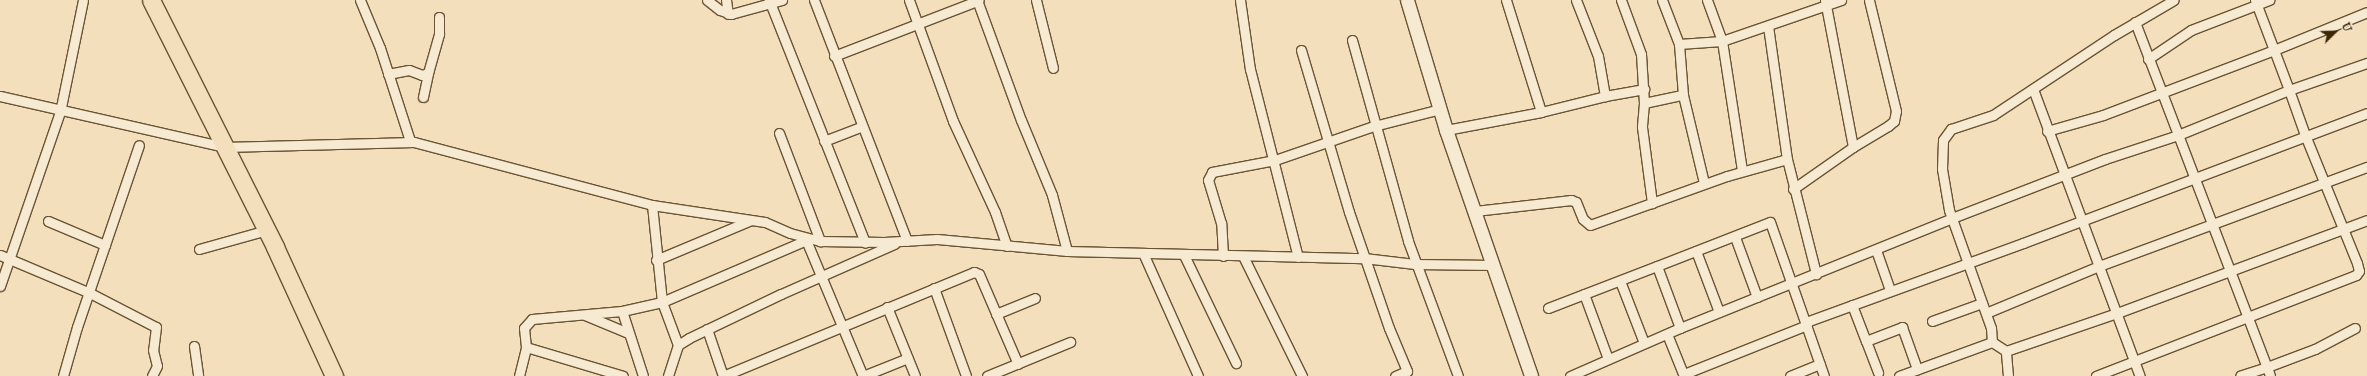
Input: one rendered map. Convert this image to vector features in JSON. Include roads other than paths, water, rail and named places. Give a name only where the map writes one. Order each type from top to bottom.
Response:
[{"type":"highway","points":[[151,0],[267,230],[334,376]]},
{"type":"street","points":[[0,286],[60,112],[83,0]]},
{"type":"street","points":[[361,0],[388,74],[410,141]]},
{"type":"street","points":[[707,0],[728,14],[769,2],[782,0]]},
{"type":"street","points":[[726,0],[728,14]]},
{"type":"street","points":[[814,0],[903,241]]},
{"type":"street","points":[[909,0],[953,121],[995,212],[1007,246]]},
{"type":"street","points":[[834,56],[918,26],[978,0],[1021,120],[1052,195],[1067,251]]},
{"type":"street","points":[[1036,0],[1053,68]]},
{"type":"street","points":[[1240,0],[1250,69],[1275,160],[1298,257]]},
{"type":"street","points":[[1407,0],[1446,130],[1494,265],[1531,376]]},
{"type":"street","points":[[1506,0],[1541,112]]},
{"type":"street","points":[[1576,0],[1598,56],[1605,96]]},
{"type":"street","points":[[1621,0],[1641,54],[1644,89],[1642,127],[1652,203]]},
{"type":"street","points":[[1662,0],[1679,44],[1683,95],[1704,184]]},
{"type":"street","points":[[1707,0],[1722,41],[1742,170]]},
{"type":"street","points":[[1679,44],[1722,41],[1768,26],[1826,3],[1841,0]]},
{"type":"street","points":[[1792,189],[1894,121],[1896,111],[1869,0]]},
{"type":"street","points":[[1992,342],[1993,335],[1986,313],[1952,218],[1942,169],[1941,153],[1946,133],[1958,126],[1993,115],[2135,22],[2174,0]]},
{"type":"street","points":[[2148,59],[2191,30],[2256,2],[2269,0]]},
{"type":"street","points":[[769,2],[865,242]]},
{"type":"street","points":[[2256,2],[2305,135],[2359,268],[2352,277]]},
{"type":"street","points":[[1826,3],[1853,147]]},
{"type":"street","points":[[2047,131],[2103,115],[2274,50],[2367,12]]},
{"type":"street","points":[[423,97],[439,34],[439,17]]},
{"type":"street","points":[[2135,22],[2210,225],[2268,372]]},
{"type":"street","points":[[1768,26],[1792,189],[1816,274]]},
{"type":"street","points":[[1352,40],[1374,126],[1415,264],[1458,376]]},
{"type":"street","points":[[1301,50],[1364,258],[1407,371],[1394,376]]},
{"type":"street","points":[[1570,376],[1680,328],[1952,218],[2063,175],[2178,135],[2289,90],[2367,63]]},
{"type":"street","points":[[388,74],[409,70],[422,75],[428,73]]},
{"type":"street","points":[[1446,130],[1541,112],[1605,96],[1644,89]]},
{"type":"street","points":[[2033,89],[2063,175],[2140,376]]},
{"type":"street","points":[[1644,103],[1683,95]]},
{"type":"street","points":[[0,96],[60,112],[224,147],[410,141],[652,205],[752,220],[808,239],[820,241],[865,242],[957,240],[1067,251],[1223,256],[1364,258],[1415,264],[1494,265]]},
{"type":"street","points":[[1223,256],[1221,223],[1208,175],[1215,170],[1275,160],[1374,126],[1440,109]]},
{"type":"street","points":[[1667,334],[1684,375],[1852,304],[1968,263],[2305,135],[2367,113]]},
{"type":"street","points":[[824,141],[862,127]]},
{"type":"street","points":[[779,133],[820,241]]},
{"type":"street","points":[[63,376],[139,145]]},
{"type":"street","points":[[1475,211],[1571,200],[1576,202],[1583,219],[1590,225],[1742,170],[1787,159]]},
{"type":"street","points":[[1986,313],[2099,266],[2367,167]]},
{"type":"street","points":[[652,205],[656,260],[662,302],[678,345],[668,376]]},
{"type":"street","points":[[656,260],[752,220]]},
{"type":"street","points":[[2006,351],[2117,313],[2229,270],[2367,220]]},
{"type":"street","points":[[48,221],[105,245]]},
{"type":"street","points":[[1548,308],[1772,223],[1824,376]]},
{"type":"street","points":[[199,249],[267,230]]},
{"type":"street","points":[[1734,237],[1757,297]]},
{"type":"street","points":[[808,239],[821,277],[863,376],[908,358]]},
{"type":"street","points":[[519,376],[526,346],[524,328],[528,321],[622,310],[662,302],[808,239]]},
{"type":"street","points":[[678,345],[707,329],[903,241]]},
{"type":"street","points":[[1876,250],[1890,290]]},
{"type":"street","points":[[1696,251],[1719,312]]},
{"type":"street","points":[[1144,253],[1198,376]]},
{"type":"street","points":[[0,255],[90,293],[156,327],[153,350],[157,366],[152,376]]},
{"type":"street","points":[[1184,255],[1236,363]]},
{"type":"street","points":[[1242,256],[1302,376]]},
{"type":"street","points":[[1656,266],[1680,328]]},
{"type":"street","points":[[707,329],[723,376],[842,325],[977,272],[1018,364]]},
{"type":"street","points":[[2096,376],[2367,272]]},
{"type":"street","points":[[1620,281],[1644,343]]},
{"type":"street","points":[[934,288],[966,376]]},
{"type":"street","points":[[1584,294],[1608,359]]},
{"type":"street","points":[[996,314],[1035,298]]},
{"type":"street","points":[[1932,321],[1982,302]]},
{"type":"street","points":[[1852,304],[1878,373]]},
{"type":"street","points":[[887,307],[915,376]]},
{"type":"street","points":[[622,310],[628,333],[643,376]]},
{"type":"street","points":[[584,315],[628,333]]},
{"type":"street","points":[[1866,341],[1902,327],[1913,372]]},
{"type":"street","points":[[2240,376],[2268,372],[2356,328]]},
{"type":"street","points":[[987,376],[1070,342]]},
{"type":"street","points":[[1992,342],[2006,351]]},
{"type":"street","points":[[1899,376],[1992,342]]},
{"type":"street","points":[[194,346],[198,376]]},
{"type":"street","points":[[526,346],[623,376]]},
{"type":"street","points":[[2006,351],[2008,376]]},
{"type":"street","points":[[1790,376],[1820,364]]}]
